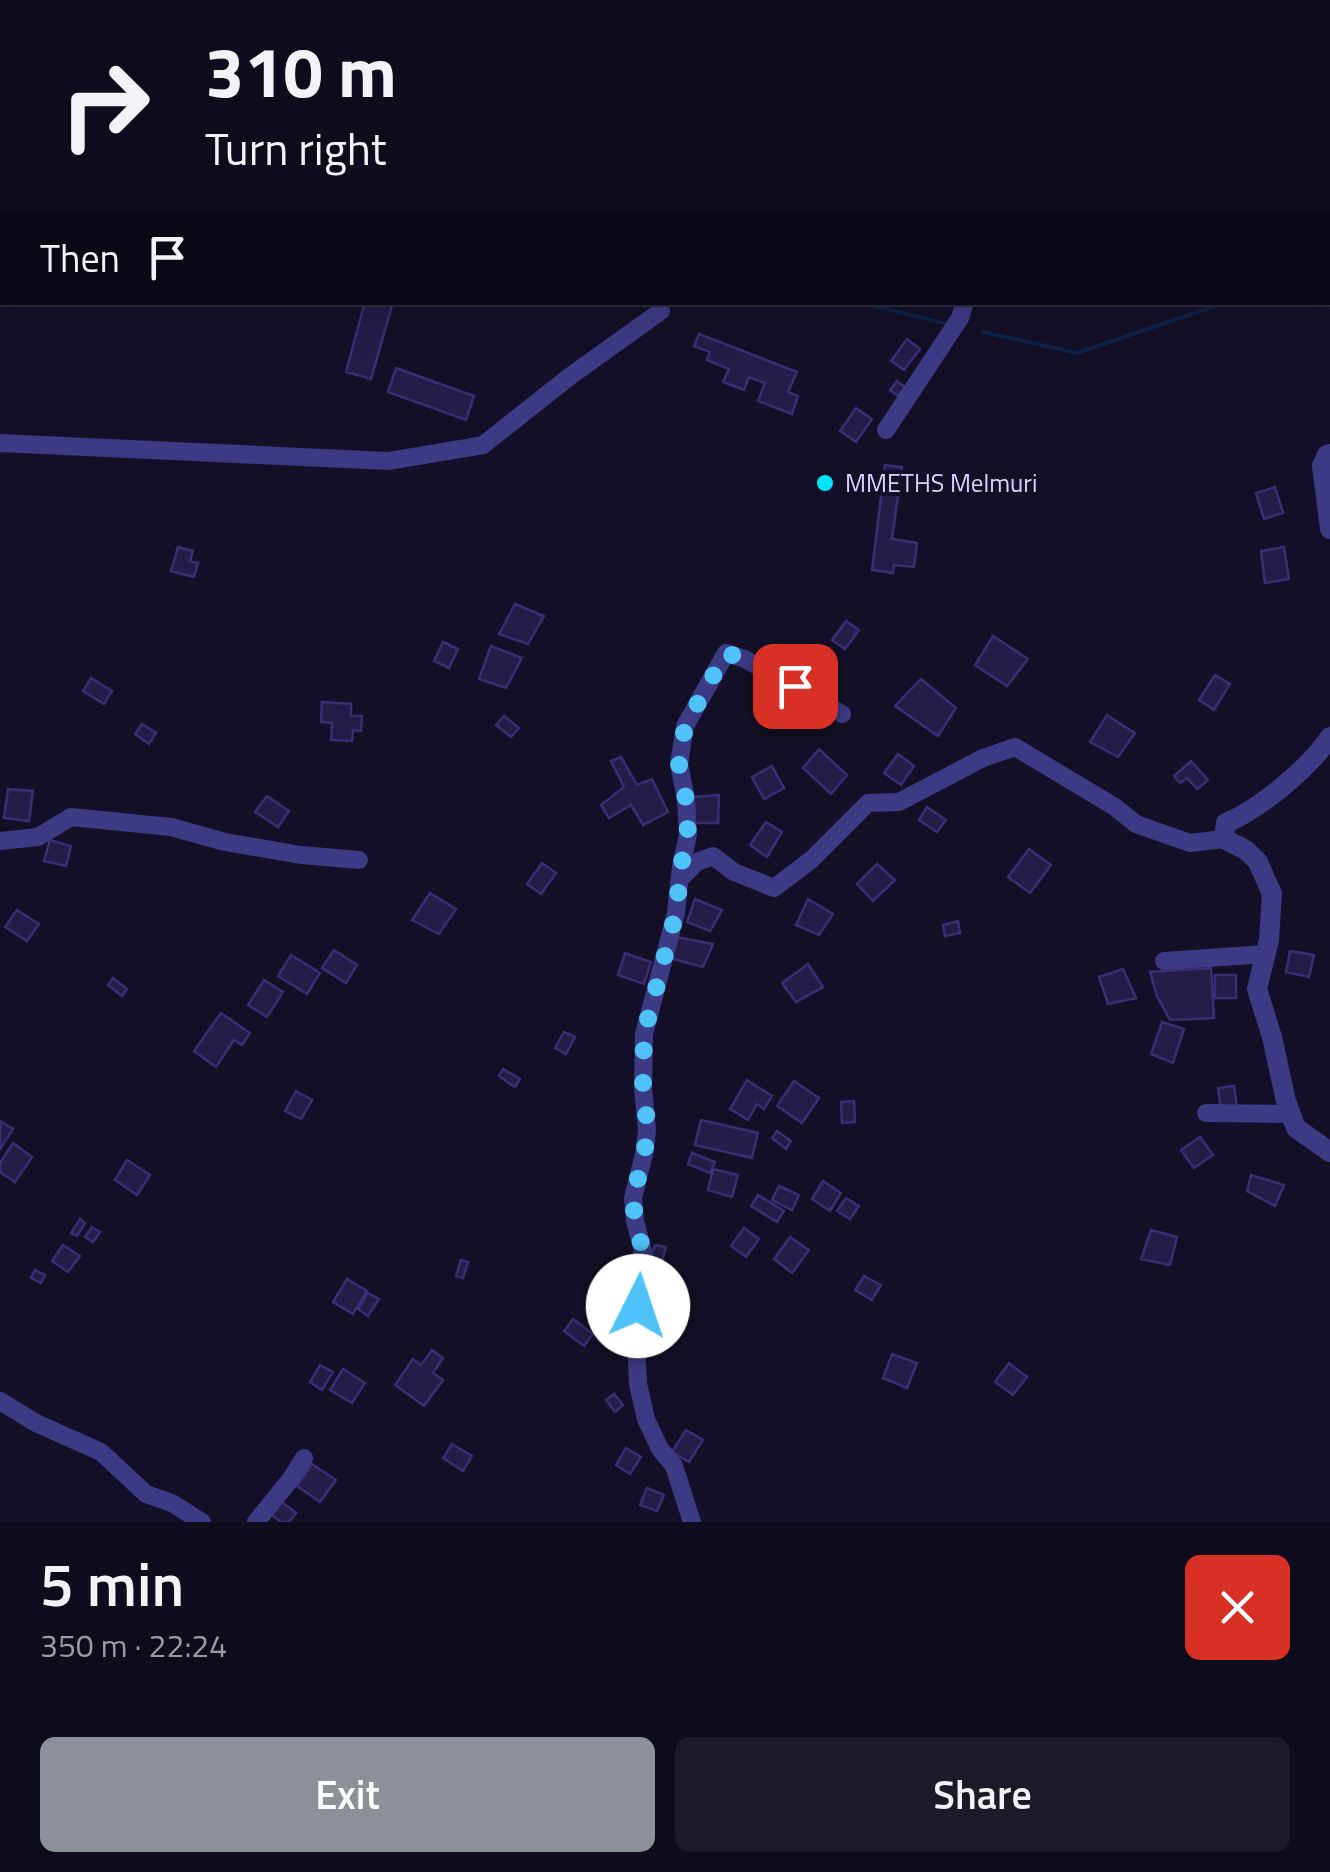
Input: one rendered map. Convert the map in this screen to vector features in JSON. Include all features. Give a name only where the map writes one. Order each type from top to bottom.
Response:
[{"type":"street","points":[[0,444],[388,461],[483,445],[661,311]]},
{"type":"street","points":[[886,430],[958,319]]},
{"type":"street","points":[[1330,454],[1322,466],[1330,529]]},
{"type":"street","points":[[692,1522],[674,1466],[660,1449],[646,1419],[638,1384],[636,1338],[643,1251],[633,1198],[648,1131],[643,1087],[644,1034],[676,913],[688,835],[679,764],[685,726],[726,653],[745,659],[842,714]]},
{"type":"street","points":[[1224,838],[1226,823],[1246,815],[1303,768],[1330,737]]},
{"type":"street","points":[[681,878],[696,862],[713,856],[734,872],[774,888],[821,851],[868,803],[899,802],[983,758],[1015,747],[1115,807],[1136,824],[1190,843],[1224,838],[1258,862],[1272,894],[1269,940],[1257,989],[1296,1128],[1330,1152]]},
{"type":"street","points":[[0,841],[38,837],[71,817],[171,826],[225,842],[359,860]]},
{"type":"street","points":[[1164,961],[1266,954]]},
{"type":"street","points":[[1206,1113],[1291,1114]]},
{"type":"street","points":[[0,1401],[36,1423],[101,1452],[146,1494],[172,1503],[202,1522]]},
{"type":"street","points":[[256,1522],[304,1458]]},
{"type":"building","points":[[364,305],[392,305],[371,379],[346,372]]},
{"type":"building","points":[[699,334],[797,372],[788,392],[798,396],[792,414],[758,401],[765,383],[749,377],[744,390],[723,382],[729,369],[707,360],[710,352],[694,346]]},
{"type":"building","points":[[907,339],[920,349],[904,370],[891,361]]},
{"type":"building","points":[[396,368],[474,396],[466,420],[388,392]]},
{"type":"building","points":[[897,381],[905,387],[898,396],[890,390]]},
{"type":"building","points":[[856,408],[872,419],[856,442],[840,431]]},
{"type":"building","points":[[885,465],[902,467],[892,539],[917,543],[914,567],[894,565],[893,573],[872,570]]},
{"type":"building","points":[[1275,487],[1283,513],[1264,519],[1256,493]]},
{"type":"building","points":[[178,547],[193,551],[190,561],[198,563],[194,577],[171,571]]},
{"type":"building","points":[[1284,547],[1289,579],[1265,583],[1261,551]]},
{"type":"building","points":[[515,604],[544,616],[528,644],[499,634]]},
{"type":"building","points":[[846,621],[859,630],[845,649],[832,640]]},
{"type":"building","points":[[993,636],[1028,659],[1007,686],[975,665]]},
{"type":"building","points":[[443,642],[458,649],[449,668],[434,661]]},
{"type":"building","points":[[491,646],[522,658],[506,688],[479,679]]},
{"type":"building","points":[[1215,675],[1230,684],[1214,710],[1199,700]]},
{"type":"building","points":[[91,678],[112,691],[104,704],[83,691]]},
{"type":"building","points":[[921,679],[956,708],[938,736],[895,706]]},
{"type":"building","points":[[322,702],[351,704],[351,716],[362,716],[361,731],[353,730],[352,741],[331,740],[332,723],[321,722]]},
{"type":"building","points":[[1107,715],[1135,733],[1118,757],[1090,742]]},
{"type":"building","points":[[504,716],[519,728],[511,737],[496,725]]},
{"type":"building","points":[[142,724],[156,733],[149,744],[135,734]]},
{"type":"building","points":[[819,749],[847,775],[831,794],[803,768]]},
{"type":"building","points":[[898,754],[914,766],[901,785],[884,773]]},
{"type":"building","points":[[621,757],[637,785],[652,779],[668,812],[643,825],[631,805],[609,818],[601,805],[624,787],[611,761]]},
{"type":"building","points":[[1191,761],[1208,780],[1197,789],[1187,778],[1180,783],[1174,776]]},
{"type":"building","points":[[772,766],[784,788],[764,799],[752,777]]},
{"type":"building","points":[[8,789],[33,791],[29,821],[4,818]]},
{"type":"building","points":[[719,795],[718,823],[695,823],[693,797]]},
{"type":"building","points":[[267,796],[289,811],[278,827],[255,812]]},
{"type":"building","points":[[927,807],[946,820],[937,832],[919,820]]},
{"type":"building","points":[[766,822],[782,832],[767,857],[750,845]]},
{"type":"building","points":[[50,840],[71,846],[66,866],[44,861]]},
{"type":"building","points":[[1029,849],[1051,865],[1030,893],[1008,877]]},
{"type":"building","points":[[542,863],[556,873],[541,894],[527,884]]},
{"type":"building","points":[[877,864],[895,880],[873,901],[857,884]]},
{"type":"building","points":[[430,893],[456,909],[439,934],[412,920]]},
{"type":"building","points":[[695,899],[722,910],[710,931],[687,922]]},
{"type":"building","points":[[808,899],[833,914],[819,935],[796,925]]},
{"type":"building","points":[[17,910],[39,924],[27,941],[5,927]]},
{"type":"building","points":[[958,921],[960,933],[945,936],[943,925]]},
{"type":"building","points":[[671,936],[713,944],[703,967],[666,957]]},
{"type":"building","points":[[334,950],[357,965],[346,983],[322,968]]},
{"type":"building","points":[[1290,951],[1314,955],[1309,977],[1286,972]]},
{"type":"building","points":[[625,953],[651,962],[644,984],[618,975]]},
{"type":"building","points":[[291,955],[320,973],[307,994],[278,976]]},
{"type":"building","points":[[808,964],[823,987],[796,1002],[782,983]]},
{"type":"building","points":[[1211,968],[1214,1018],[1170,1020],[1150,972]]},
{"type":"building","points":[[1123,969],[1136,998],[1108,1004],[1099,977]]},
{"type":"building","points":[[1215,975],[1236,975],[1236,998],[1215,998]]},
{"type":"building","points":[[113,978],[127,989],[122,996],[108,985]]},
{"type":"building","points":[[264,980],[283,992],[267,1017],[248,1005]]},
{"type":"building","points":[[221,1013],[250,1033],[242,1045],[234,1040],[216,1067],[194,1051]]},
{"type":"building","points":[[1162,1022],[1184,1029],[1173,1063],[1151,1054]]},
{"type":"building","points":[[564,1032],[575,1037],[566,1054],[555,1048]]},
{"type":"building","points":[[503,1069],[520,1079],[515,1087],[499,1076]]},
{"type":"building","points":[[747,1080],[772,1096],[764,1109],[757,1104],[748,1120],[730,1109]]},
{"type":"building","points":[[794,1081],[819,1098],[802,1123],[777,1106]]},
{"type":"building","points":[[1234,1086],[1237,1108],[1221,1110],[1218,1088]]},
{"type":"building","points":[[296,1091],[312,1100],[301,1119],[285,1111]]},
{"type":"building","points":[[854,1101],[855,1122],[842,1123],[841,1102]]},
{"type":"building","points":[[701,1120],[758,1133],[752,1158],[695,1145]]},
{"type":"building","points":[[0,1121],[13,1129],[0,1149]]},
{"type":"building","points":[[777,1131],[791,1141],[786,1149],[772,1138]]},
{"type":"building","points":[[1200,1137],[1213,1155],[1194,1168],[1181,1150]]},
{"type":"building","points":[[13,1143],[32,1157],[15,1182],[0,1172],[0,1163]]},
{"type":"building","points":[[692,1153],[715,1162],[710,1173],[688,1164]]},
{"type":"building","points":[[127,1160],[150,1175],[137,1195],[115,1180]]},
{"type":"building","points":[[713,1169],[738,1175],[732,1197],[708,1190]]},
{"type":"building","points":[[1251,1175],[1284,1185],[1275,1206],[1247,1191]]},
{"type":"building","points":[[823,1181],[841,1193],[830,1211],[812,1199]]},
{"type":"building","points":[[779,1186],[799,1195],[792,1210],[772,1200]]},
{"type":"building","points":[[758,1195],[784,1211],[777,1222],[751,1206]]},
{"type":"building","points":[[846,1198],[859,1206],[850,1219],[837,1211]]},
{"type":"building","points":[[80,1219],[85,1223],[77,1236],[71,1233]]},
{"type":"building","points":[[92,1227],[100,1232],[93,1242],[85,1237]]},
{"type":"building","points":[[744,1228],[759,1239],[746,1257],[731,1246]]},
{"type":"building","points":[[1151,1230],[1177,1237],[1170,1265],[1141,1259]]},
{"type":"building","points":[[790,1237],[809,1250],[792,1273],[774,1259]]},
{"type":"building","points":[[63,1245],[80,1256],[68,1272],[52,1261]]},
{"type":"building","points":[[655,1245],[666,1247],[662,1261],[651,1259]]},
{"type":"building","points":[[461,1260],[468,1262],[463,1278],[456,1276]]},
{"type":"building","points":[[35,1270],[45,1275],[41,1283],[31,1278]]},
{"type":"building","points":[[864,1276],[881,1285],[872,1300],[855,1290]]},
{"type":"building","points":[[347,1279],[367,1291],[353,1314],[333,1302]]},
{"type":"building","points":[[368,1293],[379,1299],[368,1316],[358,1309]]},
{"type":"building","points":[[573,1319],[593,1334],[584,1346],[564,1331]]},
{"type":"building","points":[[432,1350],[443,1358],[433,1373],[443,1380],[424,1406],[395,1385],[413,1359],[421,1365]]},
{"type":"building","points":[[892,1354],[917,1363],[907,1388],[883,1378]]},
{"type":"building","points":[[1009,1363],[1027,1377],[1013,1395],[995,1382]]},
{"type":"building","points":[[320,1365],[333,1372],[322,1390],[310,1382]]},
{"type":"building","points":[[343,1369],[365,1383],[352,1403],[330,1390]]},
{"type":"building","points":[[614,1394],[623,1405],[615,1412],[606,1400]]},
{"type":"building","points":[[686,1430],[703,1440],[689,1462],[672,1452]]},
{"type":"building","points":[[452,1444],[472,1456],[463,1471],[443,1458]]},
{"type":"building","points":[[626,1448],[641,1457],[630,1474],[616,1465]]},
{"type":"building","points":[[312,1464],[336,1480],[320,1502],[297,1486]]},
{"type":"building","points":[[647,1488],[664,1495],[657,1511],[640,1505]]},
{"type":"building","points":[[279,1500],[296,1513],[289,1522],[281,1522],[269,1513]]},
{"type":"waterway","points":[[871,305],[947,324]]},
{"type":"waterway","points":[[983,332],[1077,353],[1218,305]]},
{"type":"place","name":"MMETHS Melmuri","points":[[825,483]]},
{"type":"route","points":[[638,1306],[643,1251],[633,1198],[648,1131],[643,1087],[644,1034],[676,913],[688,835],[679,764],[685,726],[726,653],[795,686]]}]
